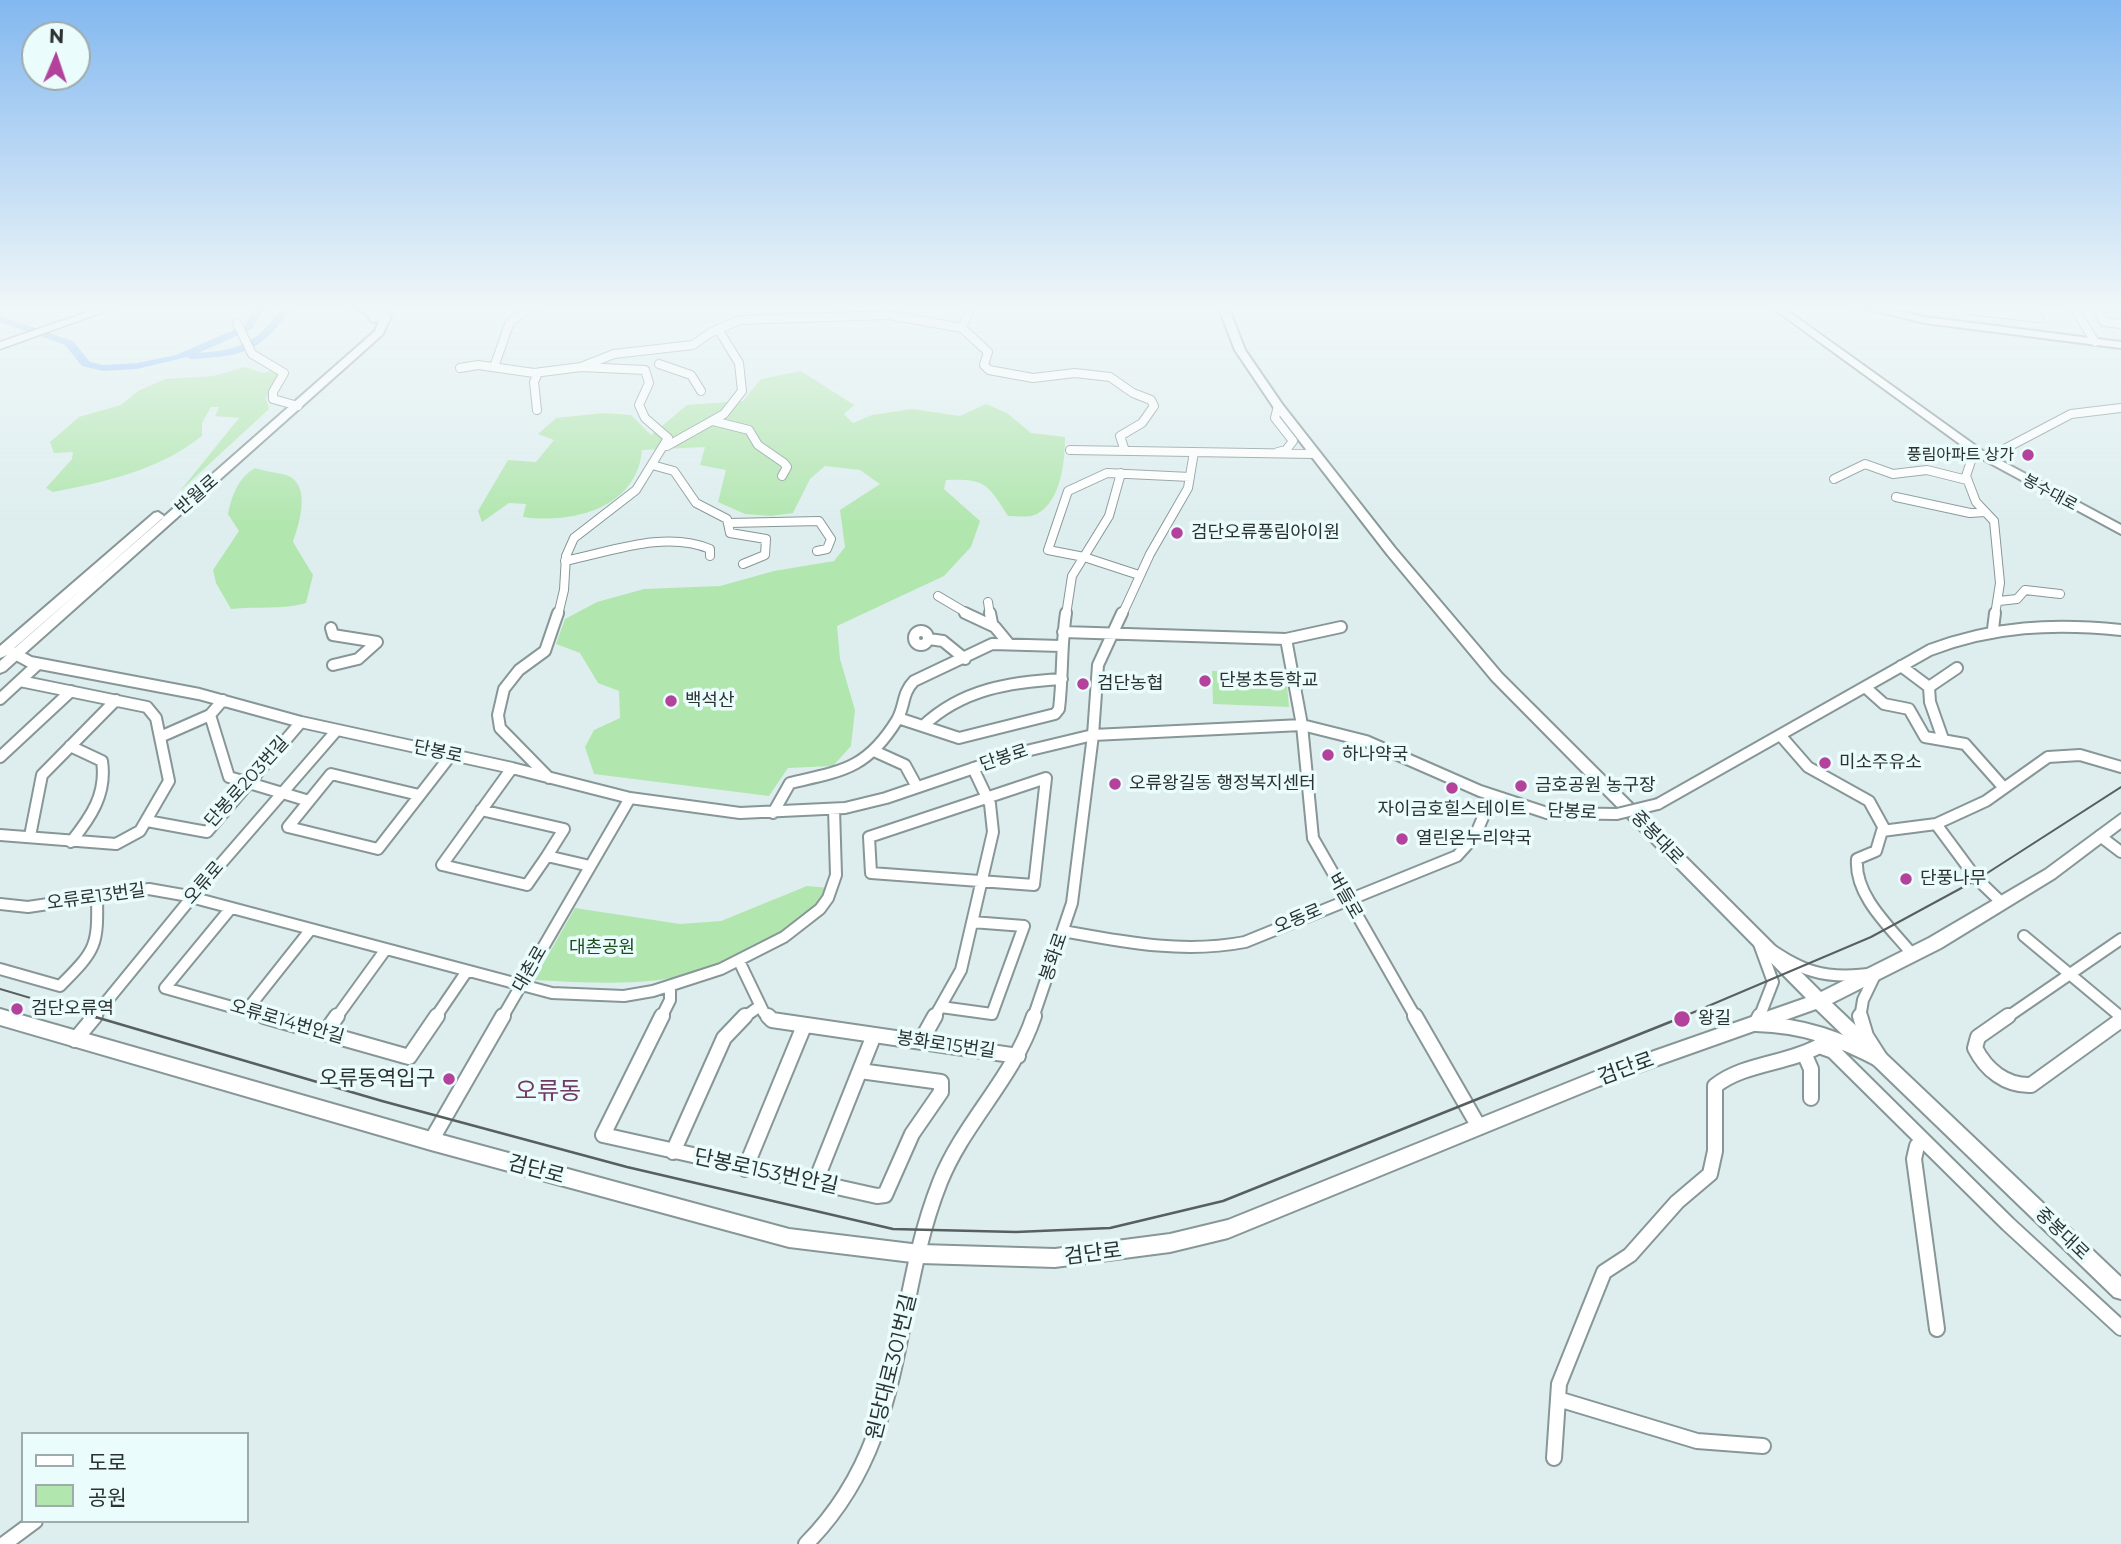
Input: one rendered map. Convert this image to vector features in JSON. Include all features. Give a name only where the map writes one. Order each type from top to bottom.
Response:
[{"type":"main road","name":"반월로","points":[[0,668],[6,652],[324,378]]},
{"type":"main road","name":"중봉대로","points":[[1259,378],[1314,454],[1391,551],[1497,677],[1819,1001],[2121,1290]]},
{"type":"main road","points":[[1875,378],[1979,453],[2033,487],[2121,532]]},
{"type":"main road","points":[[1887,378],[1995,456],[2121,523]]},
{"type":"main road","name":"검단로","points":[[0,1017],[430,1141],[789,1238],[920,1254],[1055,1258],[1170,1243],[1228,1229],[1597,1079],[1819,1001],[1912,954],[2002,903],[2050,874],[2121,820]]},
{"type":"street","points":[[283,378],[272,397],[292,405]]},
{"type":"street","points":[[536,378],[537,410]]},
{"type":"street","points":[[550,778],[500,728],[498,715],[508,682],[545,651],[552,637],[564,590],[565,561],[569,546],[579,532],[628,498],[662,450],[667,436],[645,418],[639,405],[649,383],[648,378]]},
{"type":"street","points":[[693,378],[701,391]]},
{"type":"street","points":[[662,450],[679,437],[724,414],[742,388],[740,378]]},
{"type":"street","points":[[1112,378],[1133,393],[1151,400],[1154,406],[1143,423],[1119,436],[1125,451]]},
{"type":"street","points":[[1275,453],[1286,450],[1293,441],[1275,418],[1278,406]]},
{"type":"street","points":[[1995,456],[2071,414],[2121,408]]},
{"type":"street","points":[[713,421],[749,429],[753,439],[763,449],[775,452],[783,460],[787,467],[782,476]]},
{"type":"street","points":[[1070,450],[1314,454]]},
{"type":"street","name":"봉화로","points":[[920,1254],[939,1185],[950,1159],[1018,1056],[1063,931],[1076,879],[1093,735],[1098,665],[1139,575],[1180,506],[1190,477],[1194,452]]},
{"type":"street","points":[[1979,453],[1973,455],[1967,480],[1976,502],[1994,521],[1999,601],[1993,629]]},
{"type":"street","points":[[1834,479],[1865,464],[1893,474],[1927,470],[1967,480]]},
{"type":"street","points":[[652,465],[667,466],[682,480],[692,499],[729,523],[819,521],[831,539],[827,549],[817,551]]},
{"type":"street","points":[[1139,575],[1084,557],[1048,550],[1068,491],[1098,475],[1121,473],[1190,477]]},
{"type":"street","points":[[898,718],[963,738],[998,726],[1048,717],[1059,709],[1063,632],[1072,576],[1109,516],[1121,473]]},
{"type":"street","points":[[1896,496],[1970,513],[1985,512]]},
{"type":"street","points":[[729,523],[730,533],[766,539],[765,555],[743,564]]},
{"type":"street","points":[[565,561],[664,542],[702,543],[710,549],[710,556]]},
{"type":"street","points":[[1999,601],[2017,599],[2025,590],[2060,594]]},
{"type":"street","points":[[938,596],[971,615],[992,623]]},
{"type":"street","points":[[988,602],[992,623],[1009,644]]},
{"type":"street","name":"단봉로","points":[[6,652],[38,664],[223,700],[301,722],[512,768],[630,798],[740,813],[834,809],[887,798],[1056,742],[1093,735],[1302,725],[1366,741],[1492,796],[1547,813],[1596,815],[1636,811],[1658,804],[1950,641],[1993,629],[2053,625],[2121,630]]},
{"type":"street","points":[[1063,632],[1286,639],[1341,627]]},
{"type":"street","points":[[331,628],[332,635],[338,637],[377,642],[345,666],[333,666]]},
{"type":"street","points":[[929,639],[943,640],[965,659]]},
{"type":"street","name":"버들로","points":[[1286,639],[1302,725],[1313,838],[1479,1127]]},
{"type":"street","points":[[773,813],[790,783],[856,766],[874,751],[898,718],[911,684],[987,646],[1062,646]]},
{"type":"street","points":[[0,699],[38,664]]},
{"type":"street","points":[[1901,666],[1929,687]]},
{"type":"street","points":[[1929,687],[1957,668]]},
{"type":"street","points":[[923,726],[938,713],[978,692],[1012,683],[1062,679]]},
{"type":"street","points":[[0,835],[116,844],[139,831],[169,781],[156,718],[147,706],[20,681]]},
{"type":"street","points":[[1865,687],[1884,704],[1909,709],[1925,737],[1959,741],[1968,746],[1986,771],[2004,788]]},
{"type":"street","points":[[1929,687],[1928,698],[1933,714],[1943,729],[1942,739]]},
{"type":"street","points":[[0,757],[71,691]]},
{"type":"street","points":[[30,836],[42,775],[116,700]]},
{"type":"street","points":[[160,737],[210,715],[223,700]]},
{"type":"street","points":[[210,715],[229,777],[309,801]]},
{"type":"street","name":"단봉로203번길","points":[[147,821],[207,832],[301,722]]},
{"type":"street","name":"오류로","points":[[75,1040],[191,897],[337,730]]},
{"type":"street","points":[[1781,736],[1808,767],[1869,801],[1885,830]]},
{"type":"street","points":[[70,746],[102,761],[106,780],[95,812],[71,842]]},
{"type":"street","points":[[874,751],[905,765],[918,787]]},
{"type":"street","points":[[419,795],[331,774],[288,827],[378,849],[451,755]]},
{"type":"street","points":[[1912,954],[1869,898],[1855,874],[1857,859],[1876,851],[1877,841],[1885,830],[1936,824],[1986,802],[2048,758],[2080,755],[2121,767]]},
{"type":"street","points":[[481,810],[564,830],[527,885],[442,865],[481,810],[512,768]]},
{"type":"street","points":[[921,1041],[961,970],[993,832],[994,816],[973,768]]},
{"type":"street","points":[[1046,778],[1034,885],[982,882],[871,873],[869,837],[914,824],[986,795],[1046,778]]},
{"type":"street","name":"오동로","points":[[1063,931],[1174,949],[1221,948],[1245,942],[1457,856],[1468,848],[1478,834],[1492,796]]},
{"type":"street","name":"대촌로","points":[[430,1141],[630,798]]},
{"type":"street","name":"오류로13번길","points":[[0,904],[28,907],[149,889],[191,897],[520,985],[587,997],[624,996],[670,986],[738,961],[784,937],[820,909],[828,898],[836,875],[834,809]]},
{"type":"street","points":[[1936,824],[1976,878],[2002,903]]},
{"type":"street","points":[[2100,836],[2121,852]]},
{"type":"street","points":[[547,856],[590,866]]},
{"type":"street","points":[[0,969],[60,986],[86,960],[98,939],[97,895]]},
{"type":"street","name":"오류로14번안길","points":[[231,908],[165,988],[409,1057],[467,971]]},
{"type":"street","points":[[941,1007],[992,1014],[1024,926],[972,922]]},
{"type":"street","points":[[246,1011],[311,929]]},
{"type":"street","points":[[2024,936],[2070,974],[2121,1018],[2031,1085],[2010,1084],[1983,1060],[1975,1048],[1978,1037],[2070,974],[2121,939]]},
{"type":"street","points":[[1758,941],[1806,973],[1827,979],[1876,973]]},
{"type":"street","points":[[1758,941],[1774,979],[1774,989],[1756,1024],[1795,1024],[1814,1028],[1882,1061]]},
{"type":"street","points":[[325,1033],[386,949]]},
{"type":"street","points":[[673,1152],[724,1038],[737,1022],[760,1006],[738,961]]},
{"type":"street","points":[[1876,973],[1858,1013],[1861,1027],[1882,1061]]},
{"type":"street","name":"단봉로153번안길","points":[[670,986],[670,1000],[603,1135],[745,1169],[877,1196],[885,1195],[912,1134],[942,1092],[941,1082],[860,1071]]},
{"type":"street","name":"봉화로15번길","points":[[760,1006],[772,1020],[1018,1056]]},
{"type":"street","points":[[745,1169],[803,1026]]},
{"type":"street","name":"봉화로15번길","points":[[815,1183],[874,1035]]},
{"type":"street","points":[[1555,1458],[1559,1384],[1604,1272],[1630,1255],[1676,1202],[1710,1174],[1715,1151],[1716,1086],[1733,1076],[1824,1045],[2121,1328]]},
{"type":"street","points":[[1804,1054],[1811,1069],[1811,1098]]},
{"type":"street","points":[[1923,1140],[1917,1146],[1914,1159],[1937,1329]]},
{"type":"street","name":"원당대로301번길","points":[[806,1544],[824,1526],[872,1448],[885,1409],[894,1355],[920,1254]]},
{"type":"street","points":[[1558,1399],[1697,1441],[1763,1446]]},
{"type":"street","points":[[4,1544],[32,1523]]},
{"type":"green space","points":[[279,378],[266,398],[269,409],[180,491],[239,418],[215,416],[219,407],[211,407],[202,423],[202,436],[168,458],[93,484],[53,492],[46,488],[72,459],[73,452],[54,453],[50,442],[79,417],[121,405],[138,391],[165,379]]},
{"type":"green space","points":[[812,378],[854,405],[844,414],[853,423],[872,415],[912,409],[960,416],[986,404],[1007,413],[1031,433],[1065,437],[1060,480],[1052,500],[1037,514],[1008,516],[984,485],[946,480],[944,489],[980,521],[971,547],[944,576],[837,626],[840,659],[855,710],[851,746],[833,766],[788,768],[769,796],[594,774],[585,747],[594,730],[620,718],[619,691],[598,683],[580,653],[556,644],[565,619],[597,602],[644,589],[720,586],[774,571],[834,561],[845,547],[840,510],[880,484],[860,470],[825,466],[810,479],[793,513],[771,516],[745,514],[718,502],[726,470],[700,465],[705,447],[642,450],[638,470],[628,486],[615,499],[599,508],[562,518],[542,519],[523,517],[526,504],[509,503],[482,522],[478,511],[508,460],[536,462],[554,440],[538,434],[556,418],[604,413],[631,415],[651,435],[687,405],[743,401],[761,379]]},
{"type":"green space","points":[[255,468],[282,474],[298,484],[302,503],[293,542],[313,575],[306,603],[231,609],[216,583],[213,570],[239,531],[228,514],[232,500],[240,482]]},
{"type":"green space","points":[[1212,671],[1286,674],[1289,707],[1213,704]]},
{"type":"green space","name":"대촌공원","points":[[807,886],[830,888],[816,905],[787,928],[757,948],[726,963],[696,973],[635,982],[534,980],[575,908],[680,924],[721,921]]},
{"type":"tram line","points":[[1680,1018],[1871,937],[1978,879],[2121,787]]},
{"type":"tram line","points":[[0,989],[98,1018]]},
{"type":"tram line","points":[[92,1016],[382,1101],[627,1167],[893,1229],[1016,1232],[1110,1228],[1223,1201],[1685,1016]]},
{"type":"place","name":"풍림아파트 상가","points":[[2028,455]]},
{"type":"place","name":"검단오류풍림아이원","points":[[1177,533]]},
{"type":"place","name":"단봉초등학교","points":[[1205,681]]},
{"type":"place","name":"검단농협","points":[[1083,684]]},
{"type":"place","name":"백석산","points":[[671,701]]},
{"type":"place","name":"하나약국","points":[[1328,755]]},
{"type":"place","name":"미소주유소","points":[[1825,763]]},
{"type":"place","name":"오류왕길동 행정복지센터","points":[[1115,784]]},
{"type":"place","name":"금호공원 농구장","points":[[1521,786]]},
{"type":"place","name":"자이금호힐스테이트","points":[[1452,788]]},
{"type":"place","name":"열린온누리약국","points":[[1402,839]]},
{"type":"place","name":"단풍나무","points":[[1906,879]]},
{"type":"place","name":"검단오류역","points":[[17,1009]]},
{"type":"place","name":"왕길","points":[[1682,1019]]},
{"type":"place","name":"오류동역입구","points":[[449,1079]]},
{"type":"district","name":"오류동","points":[[548,1092]]}]
